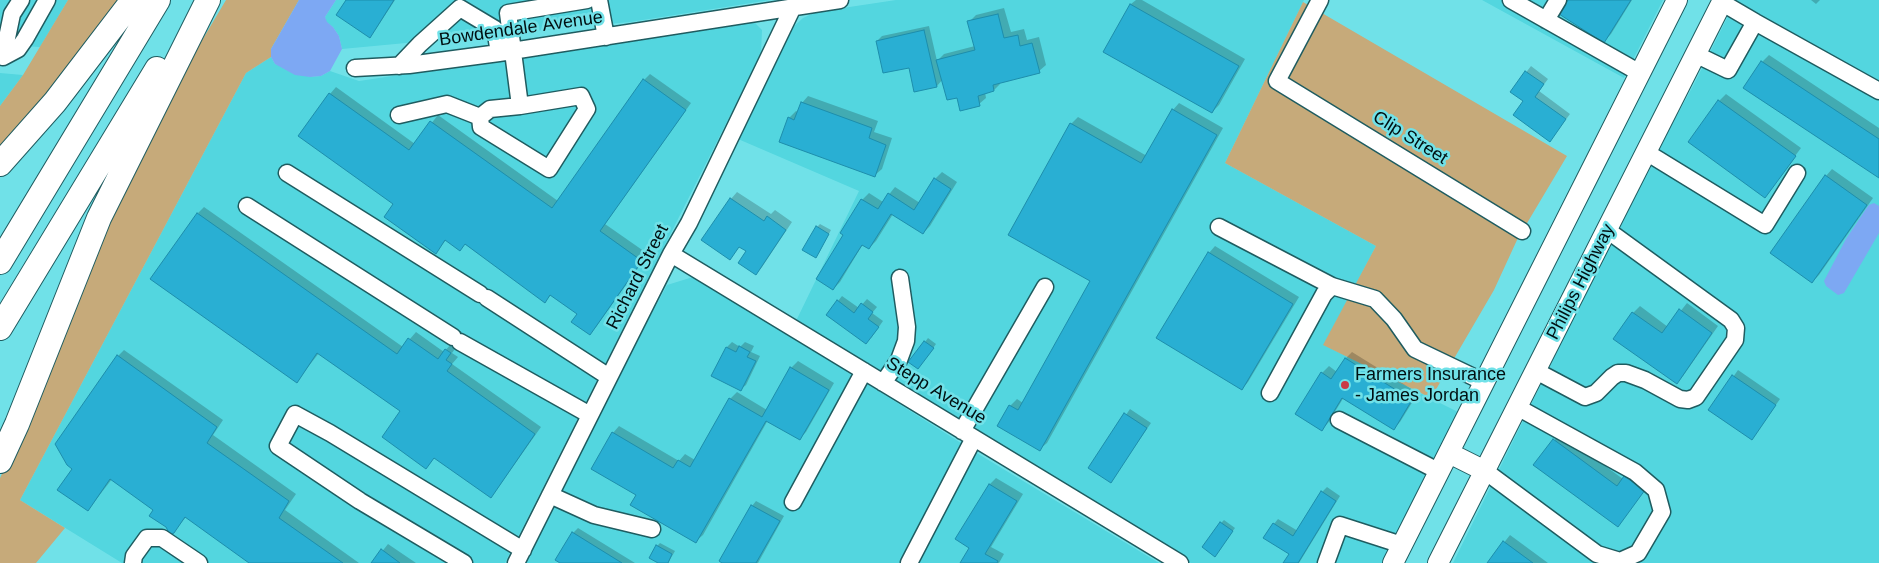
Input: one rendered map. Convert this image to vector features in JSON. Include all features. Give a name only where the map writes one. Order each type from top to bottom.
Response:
[{"type":"highway","points":[[0,164],[55,102],[133,0]]},
{"type":"highway","points":[[0,262],[158,0]]},
{"type":"highway","points":[[0,328],[127,120],[197,0]]},
{"type":"highway","points":[[0,461],[17,424],[99,218],[208,0]]},
{"type":"main road","points":[[1393,563],[1677,0]]},
{"type":"main road","name":"Philips Highway","points":[[1438,563],[1722,1]]},
{"type":"main road","points":[[1449,453],[1485,471]]},
{"type":"street","points":[[1,57],[18,49],[47,0]]},
{"type":"street","points":[[506,52],[508,12],[586,0]]},
{"type":"street","points":[[598,0],[606,36]]},
{"type":"street","name":"Bowdendale Avenue","points":[[355,68],[399,66],[506,52],[606,36],[753,7],[793,7],[840,0]]},
{"type":"street","name":"Clip Street","points":[[1320,0],[1277,81],[1522,231]]},
{"type":"street","points":[[1511,0],[1640,73]]},
{"type":"street","points":[[1546,20],[1558,0]]},
{"type":"street","points":[[1722,1],[1755,22],[1879,91]]},
{"type":"street","name":"Richard Street","points":[[518,560],[693,214],[793,7]]},
{"type":"street","points":[[399,66],[460,8],[495,29],[506,52],[520,106]]},
{"type":"street","points":[[1,57],[11,9],[36,21]]},
{"type":"street","points":[[1695,54],[1728,70],[1755,22]]},
{"type":"street","points":[[581,96],[587,109],[549,169],[481,128],[480,117],[490,109],[581,96]]},
{"type":"street","points":[[399,115],[447,104],[480,117]]},
{"type":"street","points":[[1646,152],[1765,225],[1797,173]]},
{"type":"street","points":[[287,173],[484,296],[609,377]]},
{"type":"street","points":[[247,206],[457,340],[590,415]]},
{"type":"street","points":[[1219,227],[1332,286],[1375,299],[1394,319],[1415,349],[1484,382]]},
{"type":"street","points":[[1536,371],[1585,397],[1596,393],[1618,373],[1626,373],[1645,380],[1680,399],[1688,400],[1696,397],[1735,340],[1736,328],[1731,320],[1606,230]]},
{"type":"street","name":"Stepp Avenue","points":[[672,254],[1180,563]]},
{"type":"street","points":[[883,383],[899,360],[906,341],[907,326],[900,278]]},
{"type":"street","points":[[1270,393],[1324,294],[1332,286]]},
{"type":"street","points":[[909,563],[968,434],[1045,287]]},
{"type":"street","points":[[793,502],[864,371]]},
{"type":"street","points":[[1485,471],[1597,554],[1620,561],[1638,553],[1662,512],[1656,490],[1635,472],[1517,407]]},
{"type":"street","points":[[464,563],[360,501],[278,446],[295,414],[330,433],[518,560]]},
{"type":"street","points":[[1339,420],[1440,472]]},
{"type":"street","points":[[550,495],[594,515],[652,529]]},
{"type":"street","points":[[1326,563],[1340,524],[1402,545]]},
{"type":"street","points":[[134,563],[134,556],[147,538],[162,538],[199,563]]},
{"type":"shaded area","points":[[0,0],[68,0],[40,47],[0,45]]},
{"type":"shaded area","points":[[68,0],[124,0],[0,155],[0,106],[23,75]]},
{"type":"shaded area","points":[[226,0],[299,0],[271,49],[271,57],[246,73],[20,500],[65,528],[36,563],[0,563],[0,478],[27,420],[86,268],[182,74]]},
{"type":"shaded area","points":[[299,0],[336,0],[325,17],[339,36],[342,49],[330,71],[321,76],[295,75],[275,64],[271,57],[271,49]]},
{"type":"shaded area","points":[[336,0],[770,0],[630,22],[342,49],[339,36],[333,27],[326,22],[325,17]]},
{"type":"shaded area","points":[[896,0],[1304,0],[1225,163],[1376,246],[1324,345],[1458,412],[1382,563],[1191,563],[796,321],[859,191],[738,139],[792,28],[803,18],[816,12]]},
{"type":"shaded area","points":[[1482,0],[1663,0],[1624,78]]},
{"type":"shaded area","points":[[1736,0],[1879,0],[1879,563],[1453,563],[1639,185],[1693,86]]},
{"type":"shaded area","points":[[1303,2],[1567,156],[1517,240],[1494,290],[1431,398],[1323,345],[1376,246],[1225,163]]},
{"type":"shaded area","points":[[754,22],[762,30],[761,54],[505,563],[122,563],[20,500],[246,73],[271,57],[275,64],[310,77],[321,76],[330,71],[359,81]]},
{"type":"shaded area","points":[[0,73],[23,75],[0,106]]},
{"type":"shaded area","points":[[1874,203],[1879,206],[1879,233],[1844,293],[1838,295],[1826,286],[1824,281],[1846,239],[1869,205]]},
{"type":"shaded area","points":[[693,277],[980,455],[1159,563],[525,563],[632,350],[667,285]]},
{"type":"building","points":[[346,0],[394,0],[370,38],[336,15]]},
{"type":"building","points":[[1568,0],[1631,0],[1604,43],[1559,14]]},
{"type":"building","points":[[1130,4],[1239,66],[1212,113],[1103,52]]},
{"type":"building","points":[[998,14],[1004,38],[1018,35],[1020,46],[1032,43],[1040,73],[993,85],[994,91],[978,96],[980,106],[960,111],[957,98],[947,100],[936,60],[975,50],[967,21]]},
{"type":"building","points":[[924,30],[937,87],[914,92],[909,68],[883,73],[876,41]]},
{"type":"building","points":[[1761,61],[1879,139],[1879,178],[1743,88]]},
{"type":"building","points":[[1525,71],[1544,84],[1535,97],[1566,119],[1550,142],[1513,115],[1523,101],[1510,92]]},
{"type":"building","points":[[643,79],[686,110],[600,231],[642,261],[590,335],[571,322],[577,314],[550,295],[545,303],[465,244],[460,251],[445,240],[436,254],[384,217],[393,204],[298,136],[329,93],[409,150],[430,121],[552,208]]},
{"type":"building","points":[[1718,100],[1796,156],[1765,198],[1688,142]]},
{"type":"building","points":[[801,102],[872,128],[869,138],[886,145],[875,177],[779,142],[788,117],[794,120]]},
{"type":"building","points":[[1172,109],[1217,135],[1040,451],[997,426],[1009,405],[1018,410],[1090,281],[1008,235],[1070,123],[1141,163]]},
{"type":"building","points":[[1825,175],[1867,205],[1812,283],[1770,253]]},
{"type":"building","points":[[934,178],[951,189],[923,234],[891,214],[869,249],[862,245],[833,290],[816,279],[843,235],[840,233],[861,199],[878,209],[888,193],[914,210]]},
{"type":"building","points":[[730,198],[764,221],[767,216],[786,230],[756,275],[738,263],[746,251],[739,247],[730,260],[701,240]]},
{"type":"building","points":[[197,213],[397,354],[408,338],[438,359],[445,349],[451,353],[446,360],[452,364],[447,371],[535,434],[491,498],[434,458],[426,469],[382,437],[400,411],[317,353],[297,383],[150,279]]},
{"type":"building","points":[[816,226],[829,234],[816,258],[802,250]]},
{"type":"building","points":[[1208,252],[1293,304],[1242,390],[1156,338]]},
{"type":"building","points":[[837,300],[854,313],[861,303],[873,312],[868,319],[879,327],[866,344],[826,315]]},
{"type":"building","points":[[1679,309],[1712,333],[1677,384],[1613,339],[1632,312],[1662,333]]},
{"type":"building","points":[[924,341],[934,348],[918,369],[908,362]]},
{"type":"building","points":[[739,346],[750,352],[747,357],[756,361],[741,391],[711,376],[726,347],[736,352]]},
{"type":"building","points":[[117,355],[217,427],[207,443],[289,501],[279,518],[343,563],[249,563],[185,517],[174,533],[170,535],[166,527],[149,516],[153,510],[110,479],[88,511],[57,490],[72,469],[67,465],[55,444]]},
{"type":"building","points":[[1345,358],[1412,400],[1394,430],[1342,398],[1322,431],[1295,414],[1321,372],[1331,379]]},
{"type":"building","points":[[790,367],[829,390],[800,440],[766,421],[696,543],[630,505],[636,495],[591,469],[612,432],[673,468],[678,460],[690,467],[729,398],[762,417]]},
{"type":"building","points":[[1732,375],[1776,405],[1752,440],[1708,410]]},
{"type":"building","points":[[1124,413],[1147,428],[1111,483],[1088,468]]},
{"type":"building","points":[[1553,439],[1617,486],[1624,476],[1645,490],[1618,527],[1533,465]]},
{"type":"building","points":[[989,484],[1017,501],[985,554],[998,561],[997,563],[960,563],[969,548],[955,539]]},
{"type":"building","points":[[1321,491],[1336,501],[1298,563],[1283,563],[1289,554],[1263,538],[1273,523],[1293,536]]},
{"type":"building","points":[[751,505],[780,521],[756,563],[722,563],[719,561]]},
{"type":"building","points":[[1220,522],[1233,531],[1215,557],[1202,547]]},
{"type":"building","points":[[572,532],[622,563],[560,563],[555,560]]},
{"type":"building","points":[[1503,541],[1533,563],[1487,563]]},
{"type":"building","points":[[656,545],[672,554],[668,563],[658,563],[649,558]]},
{"type":"building","points":[[381,549],[400,563],[371,563]]},
{"type":"place","name":"Farmers Insurance - James Jordan","points":[[1345,385]]}]
